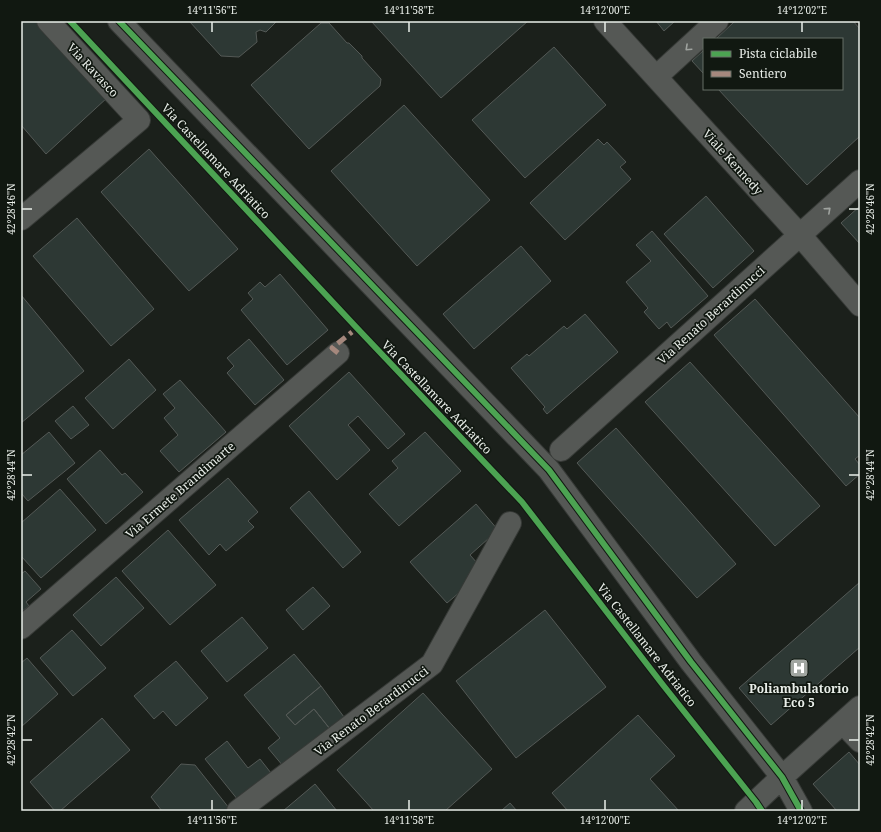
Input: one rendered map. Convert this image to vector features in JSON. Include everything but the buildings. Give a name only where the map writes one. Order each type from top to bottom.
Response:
[{"type":"street","name":"Via Ravasco","points":[[21,219],[138,120],[48,21]]},
{"type":"street","name":"Via Castellamare Adriatico","points":[[119,21],[549,470],[691,662],[782,777],[801,811]]},
{"type":"street","name":"Viale Kennedy","points":[[605,21],[860,305]]},
{"type":"street","points":[[656,77],[717,21]]},
{"type":"street","name":"Via Renato Berardinucci","points":[[561,450],[860,182]]},
{"type":"street","name":"Via Ermete Brandimarte","points":[[21,628],[338,353]]},
{"type":"street","name":"Via Renato Berardinucci","points":[[238,811],[432,664],[510,523]]},
{"type":"street","points":[[746,811],[860,707]]},
{"type":"street","points":[[843,723],[860,740]]},
{"type":"marked path","points":[[338,353],[332,348],[352,332]]},
{"type":"cycle path","points":[[70,21],[522,502],[762,811]]},
{"type":"cycle path","points":[[119,21],[549,470],[691,662],[782,777],[801,811]]},
{"type":"place","name":"Poliambulatorio Eco 5","points":[[799,668]]}]
